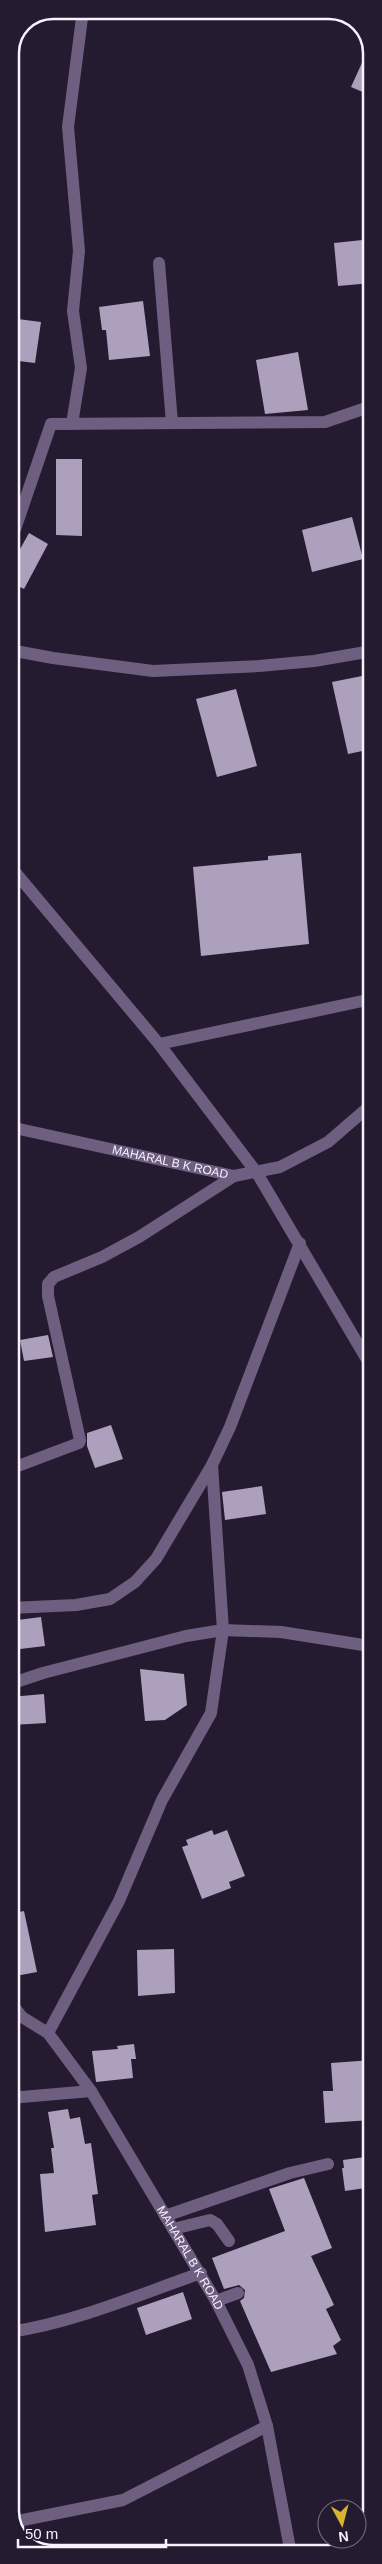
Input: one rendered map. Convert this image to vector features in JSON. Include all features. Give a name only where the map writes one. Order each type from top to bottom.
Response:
[{"type":"street","points":[[72,424],[81,368],[72,311],[79,251],[68,127],[82,19]]},
{"type":"street","points":[[159,263],[172,423]]},
{"type":"street","points":[[19,518],[51,424],[325,422],[363,409]]},
{"type":"street","points":[[19,651],[153,671],[259,666],[314,660],[363,652]]},
{"type":"street","points":[[19,877],[159,1044],[257,1173],[363,1352]]},
{"type":"street","points":[[159,1044],[363,1001]]},
{"type":"street","name":"MAHARAL B K ROAD","points":[[19,1129],[234,1176],[280,1167],[328,1142],[363,1112]]},
{"type":"street","points":[[19,1466],[78,1443],[80,1440],[48,1296],[48,1284],[54,1277],[102,1257],[139,1237],[234,1176]]},
{"type":"street","points":[[19,1608],[76,1605],[110,1598],[135,1582],[156,1559],[212,1465],[230,1427],[300,1243]]},
{"type":"street","points":[[48,2033],[119,1901],[162,1800],[211,1713],[223,1630],[212,1465]]},
{"type":"street","points":[[19,1681],[186,1636],[223,1630],[281,1632],[363,1645]]},
{"type":"street","name":"MAHARAL B K ROAD","points":[[19,2013],[48,2033],[91,2091],[216,2301],[248,2365],[267,2426],[289,2545]]},
{"type":"street","points":[[19,2097],[91,2091]]},
{"type":"street","points":[[165,2216],[290,2174],[328,2164]]},
{"type":"street","points":[[173,2229],[210,2220],[217,2224],[229,2241]]},
{"type":"street","points":[[19,2331],[49,2326],[73,2319],[200,2273]]},
{"type":"street","points":[[216,2301],[238,2293]]},
{"type":"street","points":[[21,2520],[123,2500],[267,2426]]},
{"type":"building","points":[[363,60],[363,92],[351,87]]},
{"type":"building","points":[[363,240],[363,284],[338,286],[334,243]]},
{"type":"building","points":[[143,301],[150,356],[109,360],[106,330],[102,330],[99,307]]},
{"type":"building","points":[[19,319],[41,322],[35,363],[19,361]]},
{"type":"building","points":[[298,352],[308,410],[265,414],[256,360]]},
{"type":"building","points":[[56,459],[82,459],[82,536],[56,535]]},
{"type":"building","points":[[352,517],[363,559],[312,572],[302,530]]},
{"type":"building","points":[[29,533],[48,544],[24,589],[19,586],[19,551]]},
{"type":"building","points":[[363,676],[363,751],[348,754],[332,682]]},
{"type":"building","points":[[236,689],[257,766],[217,777],[196,699]]},
{"type":"building","points":[[301,853],[309,944],[201,956],[193,867],[268,860],[268,856]]},
{"type":"building","points":[[48,1335],[53,1357],[24,1361],[20,1340]]},
{"type":"building","points":[[111,1425],[123,1459],[95,1468],[87,1446],[87,1433]]},
{"type":"building","points":[[262,1486],[266,1514],[225,1520],[222,1492]]},
{"type":"building","points":[[41,1617],[45,1646],[19,1649],[19,1620]]},
{"type":"building","points":[[140,1669],[184,1674],[187,1705],[165,1720],[145,1721]]},
{"type":"building","points":[[44,1694],[46,1723],[19,1725],[19,1696]]},
{"type":"building","points":[[212,1830],[214,1835],[227,1830],[245,1876],[229,1882],[231,1888],[202,1899],[182,1847],[188,1845],[186,1840]]},
{"type":"building","points":[[24,1911],[37,1972],[19,1975],[19,1912]]},
{"type":"building","points":[[174,1949],[175,1993],[138,1996],[137,1950]]},
{"type":"building","points":[[134,2044],[136,2059],[131,2059],[133,2078],[96,2082],[92,2051],[118,2049],[117,2046]]},
{"type":"building","points":[[363,2061],[363,2121],[325,2123],[323,2091],[333,2091],[331,2063]]},
{"type":"building","points":[[68,2109],[70,2119],[80,2117],[85,2144],[91,2143],[98,2194],[92,2195],[96,2225],[45,2232],[40,2174],[54,2173],[51,2148],[54,2148],[48,2112]]},
{"type":"building","points":[[363,2157],[363,2188],[345,2191],[342,2168],[344,2168],[343,2160]]},
{"type":"building","points":[[304,2178],[332,2248],[311,2256],[334,2305],[326,2309],[341,2340],[333,2346],[337,2354],[271,2372],[240,2301],[244,2298],[245,2290],[239,2285],[224,2289],[212,2258],[285,2231],[269,2189]]},
{"type":"building","points":[[183,2292],[192,2319],[146,2335],[137,2308]]}]
